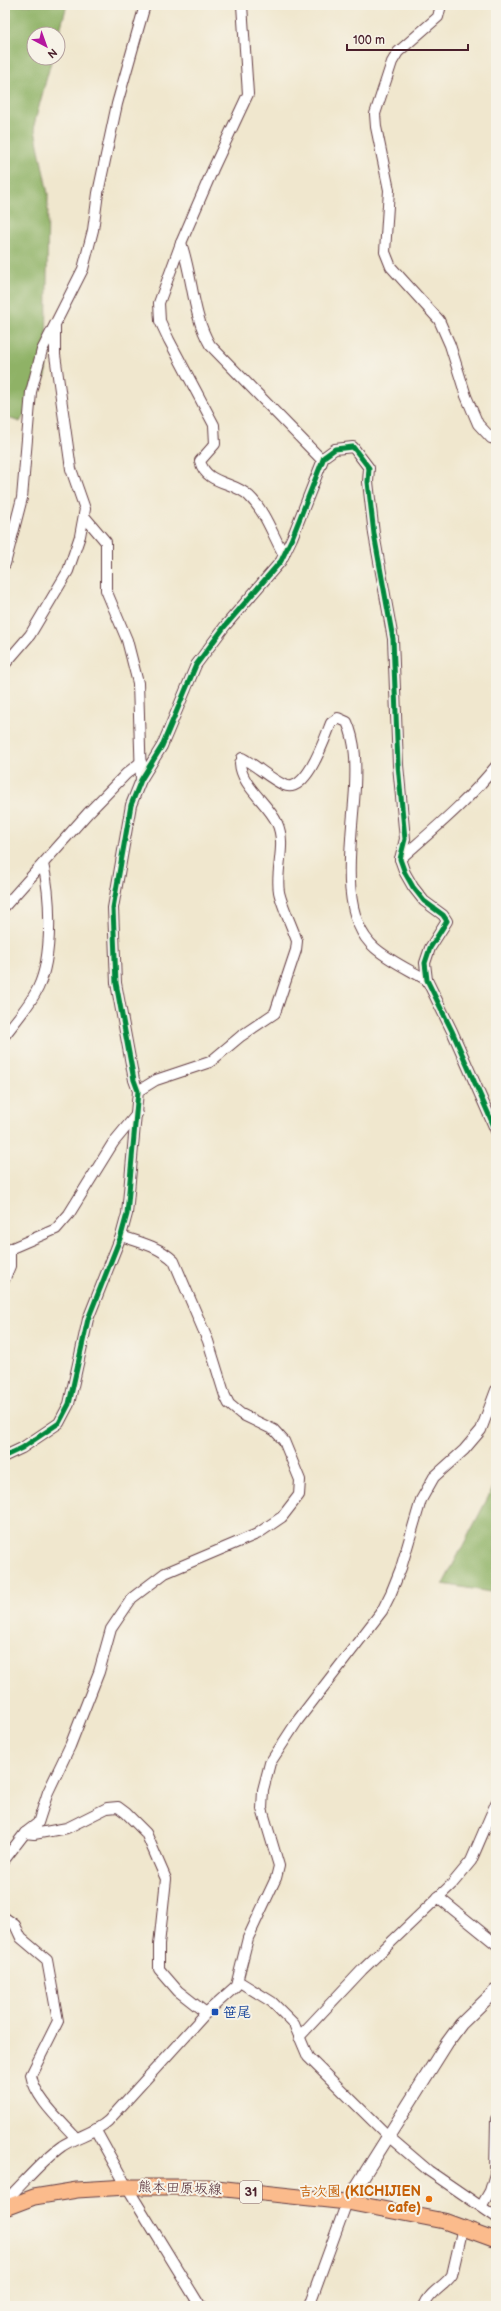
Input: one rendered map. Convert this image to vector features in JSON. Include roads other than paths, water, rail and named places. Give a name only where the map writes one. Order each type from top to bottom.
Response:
[{"type":"main road","name":"熊本田原坂線","points":[[5,2208],[34,2197],[77,2190],[126,2187],[207,2187],[347,2202],[444,2221],[496,2238]]},
{"type":"street","points":[[5,564],[23,491],[32,392],[42,350],[83,269],[93,230],[98,193],[117,104],[145,5]]},
{"type":"street","points":[[242,5],[248,94],[213,169],[181,244],[159,303],[160,321],[214,425],[215,444],[200,461],[202,468],[213,479],[240,489],[249,495],[260,509],[284,555]]},
{"type":"street","points":[[441,5],[438,17],[398,52],[392,62],[375,114],[376,127],[389,190],[385,252],[391,267],[439,320],[450,345],[466,396],[478,424],[491,438],[496,439]]},
{"type":"street","points":[[181,244],[185,256],[198,318],[210,345],[322,460]]},
{"type":"street","points":[[5,664],[30,635],[68,571],[80,536],[84,516],[85,509],[71,469],[55,355],[55,323]]},
{"type":"street","points":[[5,1456],[22,1448],[59,1423],[69,1404],[88,1319],[121,1236],[127,1214],[138,1091],[134,1080],[116,983],[113,908],[123,862],[131,805],[141,780],[162,746],[196,665],[225,626],[281,561],[292,538],[322,460],[335,449],[353,447],[369,468],[368,482],[374,534],[393,639],[398,765],[406,838],[400,859],[405,873],[417,892],[424,901],[444,915],[447,921],[430,948],[425,963],[427,980],[452,1030],[496,1131]]},
{"type":"street","points":[[84,516],[106,542],[106,590],[127,640],[138,682],[141,780]]},
{"type":"street","points":[[138,1091],[156,1080],[210,1062],[241,1036],[275,1013],[296,950],[297,941],[279,892],[282,838],[277,823],[250,786],[240,768],[240,763],[243,761],[242,758],[286,786],[295,785],[306,776],[331,723],[338,718],[347,722],[352,734],[356,765],[350,869],[355,918],[363,935],[375,948],[427,980]]},
{"type":"street","points":[[5,906],[88,813],[126,774],[141,762]]},
{"type":"street","points":[[400,859],[450,815],[483,782],[496,766]]},
{"type":"street","points":[[5,1036],[38,988],[44,969],[49,927],[49,888],[43,864]]},
{"type":"street","points":[[5,1278],[10,1266],[7,1250],[56,1229],[69,1214],[113,1143],[137,1114]]},
{"type":"street","points":[[5,1859],[25,1833],[38,1823],[48,1792],[70,1746],[99,1672],[111,1629],[132,1598],[165,1572],[257,1534],[282,1516],[293,1505],[300,1488],[296,1468],[284,1441],[274,1430],[241,1414],[229,1404],[225,1396],[208,1341],[174,1261],[168,1254],[121,1236]]},
{"type":"street","points":[[5,2201],[31,2173],[62,2146],[95,2130],[108,2121],[206,2013],[236,1986],[245,1946],[276,1878],[279,1866],[262,1809],[263,1790],[270,1763],[298,1720],[382,1611],[401,1568],[421,1500],[434,1478],[464,1450],[481,1430],[496,1390]]},
{"type":"street","points":[[299,2037],[362,1970],[438,1897],[471,1861],[496,1803]]},
{"type":"street","points":[[25,1833],[34,1834],[67,1828],[108,1808],[118,1807],[126,1813],[146,1833],[166,1879],[159,1945],[159,1969],[178,1991],[206,2013]]},
{"type":"street","points":[[438,1897],[496,1944]]},
{"type":"street","points":[[5,1918],[15,1925],[21,1938],[47,1960],[58,2021],[31,2075],[32,2082],[40,2095],[76,2138]]},
{"type":"street","points":[[238,1981],[272,2002],[294,2024],[308,2057],[388,2136],[429,2170],[482,2205],[496,2217]]},
{"type":"street","points":[[309,2306],[347,2202],[447,2043],[461,2024],[496,1990]]},
{"type":"street","points":[[482,2205],[490,2191],[495,2174],[496,2119]]},
{"type":"street","points":[[95,2130],[126,2187],[200,2306]]},
{"type":"street","points":[[424,2306],[430,2295],[448,2281],[452,2275],[463,2227]]},
{"type":"place","name":"笹尾","points":[[215,2012]]},
{"type":"place","name":"吉次園 (KICHIJIEN cafe)","points":[[429,2199]]}]
